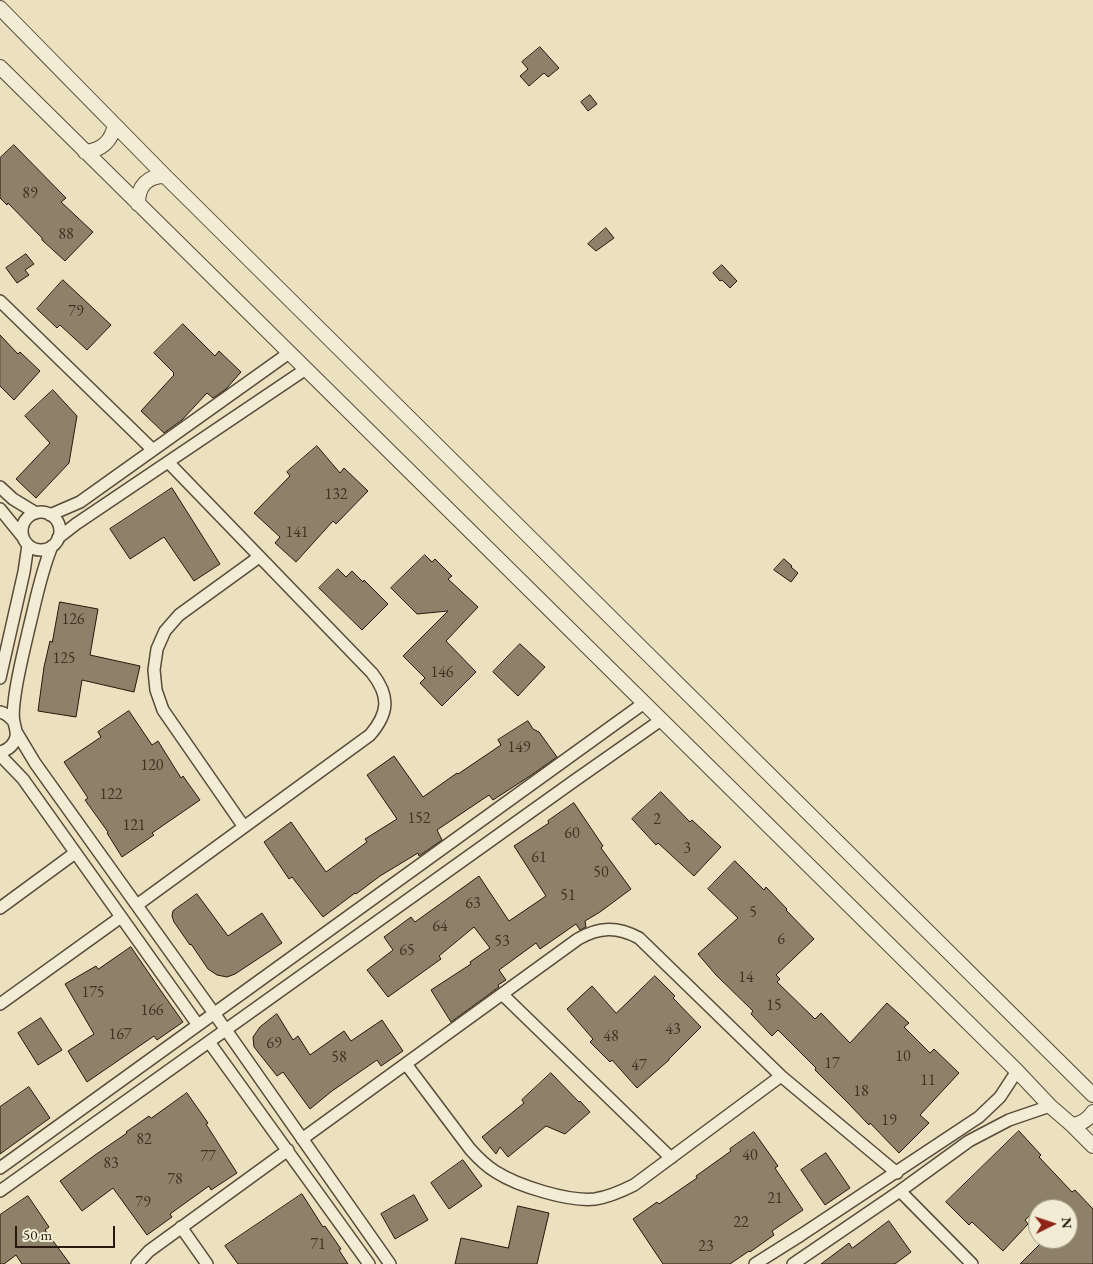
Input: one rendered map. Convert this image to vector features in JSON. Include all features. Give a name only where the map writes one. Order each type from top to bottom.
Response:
[{"type":"street","points":[[0,8],[165,176],[1093,1095]]},
{"type":"street","points":[[0,67],[1017,1071],[1050,1106],[1093,1146]]},
{"type":"street","points":[[85,152],[99,149],[105,144],[110,139],[115,125]]},
{"type":"street","points":[[138,204],[138,196],[145,183],[158,176],[165,176]]},
{"type":"street","points":[[0,301],[153,450]]},
{"type":"street","points":[[50,515],[80,502],[289,353]]},
{"type":"street","points":[[0,509],[33,549],[46,549],[76,524],[306,370]]},
{"type":"street","points":[[137,905],[370,735],[379,724],[384,711],[385,698],[380,684],[372,673],[168,462]]},
{"type":"street","points":[[0,487],[13,499],[36,513]]},
{"type":"street","points":[[0,678],[24,572],[25,540],[23,524],[31,515],[41,512],[50,515],[57,523],[59,533],[44,567],[16,686],[13,744],[0,754],[23,778],[198,1025]]},
{"type":"street","points":[[244,828],[163,710],[156,690],[154,670],[157,649],[165,631],[179,615],[259,557]]},
{"type":"street","points":[[0,1168],[644,703]]},
{"type":"street","points":[[0,712],[10,717],[28,753],[390,1264]]},
{"type":"street","points":[[0,1192],[493,838],[661,720]]},
{"type":"street","points":[[481,821],[493,838]]},
{"type":"street","points":[[0,908],[75,853]]},
{"type":"street","points":[[383,892],[395,908]]},
{"type":"street","points":[[0,1004],[121,917]]},
{"type":"street","points":[[302,1139],[578,938],[589,932],[602,929],[616,929],[629,932],[639,938],[780,1076],[897,1173]]},
{"type":"street","points":[[502,994],[671,1158]]},
{"type":"street","points":[[209,1042],[369,1264]]},
{"type":"street","points":[[406,1064],[470,1149],[494,1172],[509,1180],[570,1199],[594,1199],[621,1192],[634,1185],[780,1076]]},
{"type":"street","points":[[755,1264],[897,1173],[979,1117],[1000,1097],[1017,1071]]},
{"type":"street","points":[[85,1106],[96,1122]]},
{"type":"street","points":[[793,1264],[983,1132],[1050,1106]]},
{"type":"street","points":[[1072,1125],[1085,1121],[1093,1112]]},
{"type":"street","points":[[137,1264],[148,1251],[288,1150]]},
{"type":"street","points":[[900,1191],[972,1264]]},
{"type":"street","points":[[181,1228],[207,1264]]},
{"type":"street","points":[[801,1235],[814,1250]]},
{"type":"building","points":[[540,47],[559,68],[548,77],[544,73],[529,86],[520,76],[528,69],[522,62]]},
{"type":"building","points":[[590,95],[597,104],[588,111],[581,102]]},
{"type":"building","points":[[14,145],[66,198],[61,202],[93,232],[65,261],[42,240],[8,203],[7,205],[0,198],[0,158]]},
{"type":"building","points":[[606,228],[614,238],[596,251],[588,244]]},
{"type":"building","points":[[26,254],[34,264],[25,270],[29,275],[17,283],[6,268]]},
{"type":"building","points":[[722,265],[737,281],[730,288],[713,273]]},
{"type":"building","points":[[63,280],[111,325],[87,350],[60,325],[57,328],[37,309]]},
{"type":"building","points":[[183,324],[215,356],[219,351],[241,372],[226,389],[213,398],[207,393],[182,420],[164,433],[141,411],[174,375],[154,353]]},
{"type":"building","points":[[0,335],[18,354],[20,352],[40,371],[14,400],[0,386]]},
{"type":"building","points":[[53,390],[77,416],[69,463],[36,498],[16,479],[50,443],[25,416]]},
{"type":"building","points":[[317,446],[340,473],[344,468],[368,491],[336,524],[333,521],[296,562],[275,543],[280,537],[254,513],[290,476],[287,472]]},
{"type":"building","points":[[172,488],[220,564],[194,581],[164,537],[130,559],[110,529]]},
{"type":"building","points":[[425,555],[432,562],[435,559],[452,576],[448,579],[478,607],[446,641],[476,672],[442,706],[420,683],[425,678],[403,656],[448,611],[417,614],[391,588]]},
{"type":"building","points":[[784,559],[798,573],[791,582],[774,570]]},
{"type":"building","points":[[338,569],[346,577],[352,571],[388,604],[362,630],[319,588]]},
{"type":"building","points":[[60,602],[98,609],[90,655],[140,666],[134,692],[82,680],[76,717],[38,711],[44,667],[50,641],[52,642]]},
{"type":"building","points":[[520,644],[545,667],[518,696],[493,672]]},
{"type":"building","points":[[129,711],[152,745],[158,741],[181,778],[183,776],[200,800],[152,833],[154,835],[122,857],[108,832],[85,800],[88,798],[64,762],[101,737],[98,732]]},
{"type":"building","points":[[528,721],[533,729],[539,732],[557,757],[493,800],[489,795],[437,830],[442,840],[419,856],[418,853],[380,876],[323,917],[292,877],[289,879],[264,842],[291,822],[326,872],[367,842],[365,839],[397,819],[367,775],[394,756],[423,797],[501,745],[498,740]]},
{"type":"building","points":[[661,792],[690,822],[692,820],[721,847],[694,876],[658,843],[656,845],[632,819]]},
{"type":"building","points":[[574,803],[603,846],[601,848],[631,889],[585,921],[586,927],[580,930],[576,924],[540,949],[536,943],[499,970],[506,980],[451,1022],[431,990],[471,964],[470,962],[490,948],[474,927],[439,956],[441,959],[388,997],[367,970],[393,950],[384,937],[411,917],[415,922],[479,876],[509,921],[546,896],[514,846],[549,823],[548,821]]},
{"type":"building","points":[[735,861],[764,890],[766,887],[814,939],[776,975],[780,979],[777,982],[815,1019],[821,1013],[850,1043],[887,1003],[909,1023],[904,1027],[930,1053],[934,1049],[959,1073],[920,1115],[929,1123],[899,1153],[870,1123],[869,1125],[778,1030],[772,1036],[751,1014],[753,1011],[716,975],[698,954],[738,918],[708,889]]},
{"type":"building","points":[[197,894],[228,936],[262,913],[282,943],[235,974],[227,977],[217,975],[208,969],[174,922],[172,916],[173,911]]},
{"type":"building","points":[[131,947],[183,1022],[157,1040],[154,1036],[87,1082],[68,1051],[94,1034],[65,984],[96,966],[98,969]]},
{"type":"building","points":[[655,976],[701,1027],[669,1060],[637,1088],[612,1060],[610,1062],[590,1042],[593,1039],[567,1009],[592,986],[616,1013]]},
{"type":"building","points":[[277,1014],[293,1040],[298,1036],[310,1055],[344,1031],[351,1041],[382,1020],[403,1051],[381,1066],[377,1060],[332,1091],[310,1109],[283,1072],[277,1076],[254,1047],[253,1037],[260,1027]]},
{"type":"building","points":[[41,1018],[62,1050],[38,1065],[18,1033]]},
{"type":"building","points":[[551,1073],[590,1112],[565,1134],[546,1126],[508,1157],[500,1147],[496,1154],[482,1137],[524,1103],[522,1100]]},
{"type":"building","points":[[29,1087],[50,1118],[0,1154],[0,1107]]},
{"type":"building","points":[[187,1093],[208,1123],[206,1124],[237,1173],[211,1190],[209,1186],[170,1214],[172,1217],[147,1235],[113,1188],[82,1211],[60,1181],[149,1116],[151,1118]]},
{"type":"building","points":[[1019,1131],[1041,1155],[1039,1157],[1072,1192],[1075,1190],[1093,1209],[1093,1264],[1020,1264],[1035,1249],[1078,1249],[1078,1199],[1028,1199],[1028,1217],[1025,1220],[1028,1224],[1003,1251],[972,1222],[969,1225],[946,1202]]},
{"type":"building","points":[[754,1132],[778,1166],[775,1168],[803,1210],[772,1231],[774,1235],[730,1264],[663,1264],[633,1219],[697,1178],[696,1176]]},
{"type":"building","points":[[826,1153],[850,1188],[825,1205],[801,1170]]},
{"type":"building","points":[[463,1160],[482,1186],[449,1209],[431,1183]]},
{"type":"building","points":[[302,1194],[323,1227],[325,1226],[341,1249],[339,1250],[348,1264],[238,1264],[225,1246]]},
{"type":"building","points":[[414,1195],[428,1220],[395,1239],[381,1214]]},
{"type":"building","points":[[28,1196],[49,1227],[45,1230],[70,1264],[22,1264],[16,1255],[4,1264],[0,1264],[0,1215]]},
{"type":"building","points":[[518,1206],[549,1213],[537,1264],[455,1264],[461,1238],[508,1248]]},
{"type":"building","points":[[889,1221],[911,1252],[895,1264],[821,1264],[849,1243],[852,1248]]}]
